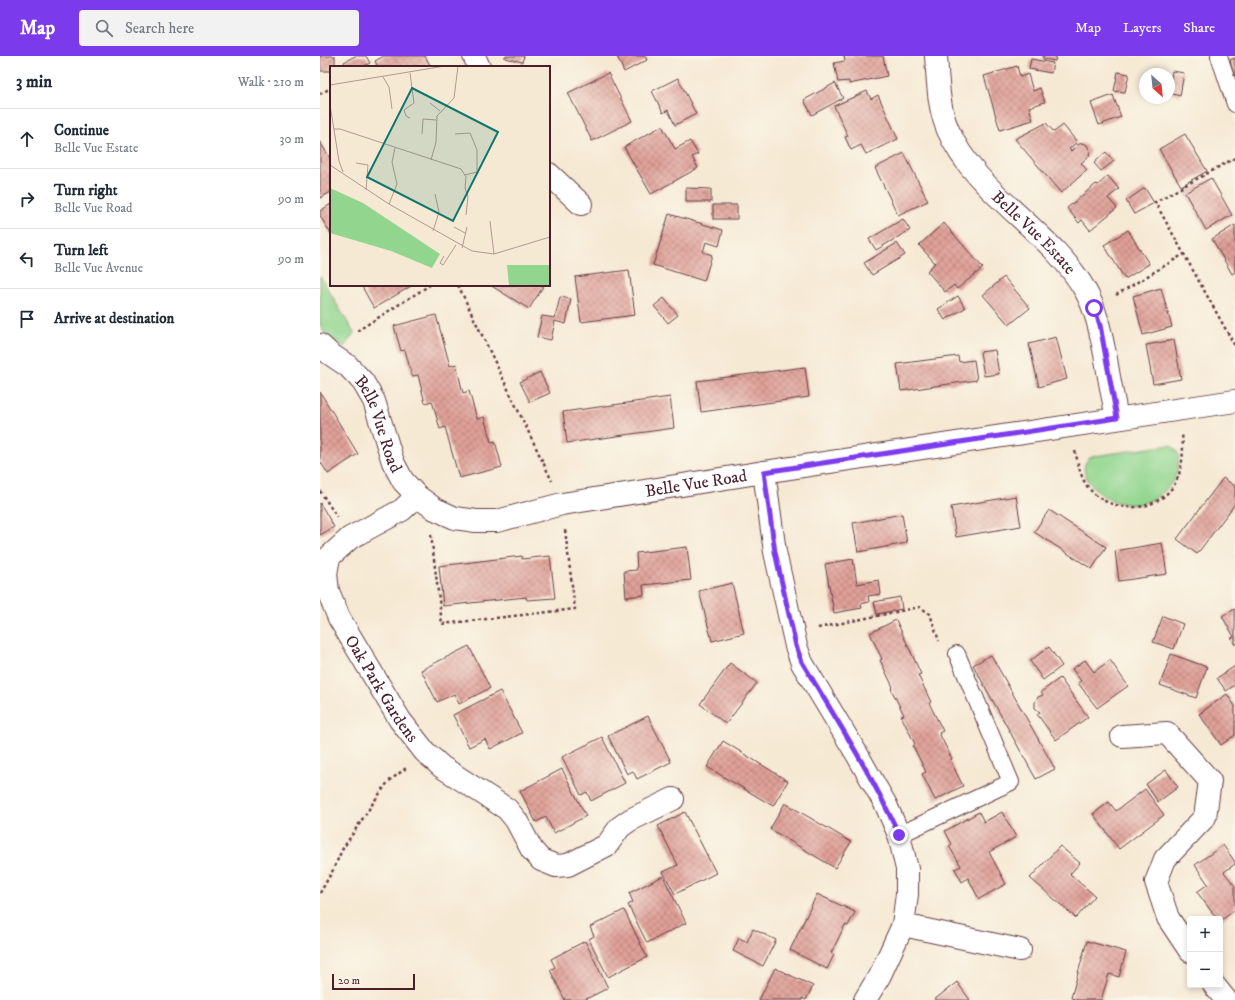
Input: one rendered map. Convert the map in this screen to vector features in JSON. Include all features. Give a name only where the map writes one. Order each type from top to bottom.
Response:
[{"type":"street","points":[[474,56],[478,66]]},
{"type":"street","name":"Belle Vue Estate","points":[[936,56],[941,110],[956,148],[982,180],[1062,258],[1082,284],[1094,308],[1100,325],[1117,418]]},
{"type":"street","points":[[550,175],[581,204]]},
{"type":"street","name":"Belle Vue Road","points":[[320,345],[348,366],[363,382],[374,401],[393,462],[403,481],[422,500],[435,509],[455,518],[476,521],[497,521],[562,504],[764,472],[1235,401]]},
{"type":"street","points":[[764,472],[775,552],[796,646],[802,662],[886,805],[899,835],[907,869],[907,894],[903,925],[880,975],[866,1000]]},
{"type":"street","name":"Oak Park Gardens","points":[[422,500],[350,538],[325,562],[328,591],[339,618],[400,720],[426,753],[442,767],[507,809],[516,820],[532,850],[541,860],[556,866],[568,865],[607,844],[620,827],[630,820],[673,799]]},
{"type":"street","points":[[1122,736],[1167,733],[1210,781],[1205,817],[1165,859],[1156,882],[1168,918],[1187,946]]},
{"type":"street","points":[[903,925],[1020,950]]},
{"type":"street","points":[[1216,988],[1226,1000]]},
{"type":"lane","points":[[1219,56],[1235,104]]},
{"type":"lane","points":[[899,835],[1011,782],[957,654]]},
{"type":"path","points":[[320,94],[330,89]]},
{"type":"path","points":[[1235,158],[1155,202],[1235,346]]},
{"type":"path","points":[[1094,308],[1184,254]]},
{"type":"path","points":[[357,331],[428,286]]},
{"type":"path","points":[[422,500],[442,624],[575,609],[562,504],[458,286]]},
{"type":"path","points":[[1068,425],[1079,469],[1086,485],[1098,497],[1113,505],[1130,508],[1146,506],[1162,498],[1173,486],[1180,470],[1183,441],[1178,409]]},
{"type":"path","points":[[320,491],[350,538]]},
{"type":"path","points":[[793,634],[920,607],[930,614],[939,643],[957,654]]},
{"type":"path","points":[[320,893],[342,850],[388,782],[426,753]]},
{"type":"green space","points":[[320,276],[354,333],[344,347],[328,336],[320,327]]},
{"type":"green space","points":[[1170,445],[1174,447],[1178,453],[1179,460],[1175,477],[1162,493],[1145,503],[1129,505],[1113,501],[1100,493],[1090,483],[1085,472],[1086,463],[1094,456]]},
{"type":"building","points":[[320,56],[335,56],[335,66],[330,66],[330,71],[320,71]]},
{"type":"building","points":[[355,56],[366,56],[370,63],[364,66],[346,66],[344,62]]},
{"type":"building","points":[[384,56],[425,56],[430,66],[378,66],[375,61]]},
{"type":"building","points":[[505,56],[524,56],[522,62],[505,58]]},
{"type":"building","points":[[617,56],[645,56],[647,60],[624,72]]},
{"type":"building","points":[[844,56],[883,56],[887,76],[849,84],[849,81],[838,82],[834,63],[845,61]]},
{"type":"building","points":[[1043,56],[1056,56],[1055,61],[1043,59]]},
{"type":"building","points":[[1235,58],[1235,79],[1234,79],[1230,60]]},
{"type":"building","points":[[1031,59],[1053,63],[1051,73],[1029,69]]},
{"type":"building","points":[[1017,66],[1020,77],[1028,74],[1033,91],[1040,88],[1045,102],[1029,107],[1033,120],[1000,130],[984,76]]},
{"type":"building","points":[[1118,72],[1129,74],[1125,92],[1114,91]]},
{"type":"building","points":[[1175,72],[1184,73],[1180,96],[1175,95]]},
{"type":"building","points":[[608,73],[632,121],[592,141],[568,93]]},
{"type":"building","points":[[678,78],[696,114],[675,125],[668,110],[663,113],[652,91]]},
{"type":"building","points":[[835,83],[843,98],[812,115],[804,100]]},
{"type":"building","points":[[867,91],[871,99],[878,95],[898,139],[866,154],[861,145],[851,150],[845,137],[848,136],[834,106]]},
{"type":"building","points":[[1113,95],[1121,117],[1099,125],[1091,103]]},
{"type":"building","points":[[1046,123],[1054,132],[1063,125],[1077,142],[1069,149],[1071,151],[1077,145],[1082,143],[1087,145],[1090,151],[1089,156],[1081,163],[1087,170],[1061,193],[1015,139]]},
{"type":"building","points":[[662,126],[675,149],[690,141],[698,154],[692,157],[698,168],[651,194],[624,147]]},
{"type":"building","points":[[1185,134],[1207,171],[1181,186],[1159,149]]},
{"type":"building","points":[[320,142],[330,158],[330,193],[320,198]]},
{"type":"building","points":[[1106,152],[1114,161],[1101,171],[1094,163]]},
{"type":"building","points":[[904,153],[928,201],[898,215],[875,168]]},
{"type":"building","points":[[1108,176],[1119,189],[1108,198],[1117,208],[1090,230],[1082,220],[1079,223],[1067,208]]},
{"type":"building","points":[[1211,178],[1232,215],[1206,230],[1185,193]]},
{"type":"building","points":[[686,188],[711,189],[711,202],[686,202]]},
{"type":"building","points":[[1145,188],[1154,203],[1134,214],[1126,201]]},
{"type":"building","points":[[330,205],[330,232],[320,216],[320,211]]},
{"type":"building","points":[[713,205],[737,205],[737,219],[713,219]]},
{"type":"building","points":[[669,214],[723,230],[719,246],[706,242],[703,252],[712,255],[704,281],[653,265]]},
{"type":"building","points":[[903,219],[910,230],[876,250],[869,239]]},
{"type":"building","points":[[944,223],[983,268],[957,289],[954,285],[945,292],[927,271],[935,263],[919,245]]},
{"type":"building","points":[[1235,225],[1235,272],[1232,274],[1212,239]]},
{"type":"building","points":[[1128,230],[1149,264],[1125,279],[1104,245]]},
{"type":"building","points":[[897,243],[905,255],[872,275],[864,263]]},
{"type":"building","points":[[629,270],[635,315],[581,322],[575,277]]},
{"type":"building","points":[[1004,277],[1030,308],[1009,325],[983,295]]},
{"type":"building","points":[[362,286],[411,286],[374,308]]},
{"type":"building","points":[[492,286],[543,286],[529,309]]},
{"type":"building","points":[[1161,288],[1172,327],[1143,335],[1133,296]]},
{"type":"building","points":[[958,296],[965,308],[945,320],[938,309]]},
{"type":"building","points":[[560,297],[571,299],[566,324],[555,321],[551,340],[537,337],[542,316],[555,318]]},
{"type":"building","points":[[664,298],[678,315],[668,323],[654,306]]},
{"type":"building","points":[[436,315],[450,366],[456,364],[463,393],[469,391],[477,419],[484,417],[491,442],[495,441],[502,467],[459,478],[445,427],[440,429],[432,401],[425,403],[418,375],[412,376],[405,350],[401,351],[394,326]]},
{"type":"building","points":[[1056,337],[1067,379],[1039,387],[1029,344]]},
{"type":"building","points":[[1174,340],[1181,379],[1153,384],[1146,345]]},
{"type":"building","points":[[995,350],[999,374],[984,376],[980,352]]},
{"type":"building","points":[[958,356],[959,362],[974,360],[977,380],[901,391],[897,364]]},
{"type":"building","points":[[805,367],[809,397],[701,412],[697,381]]},
{"type":"building","points":[[540,372],[550,393],[530,402],[520,382]]},
{"type":"building","points":[[320,392],[358,454],[328,474],[320,461]]},
{"type":"building","points":[[670,397],[674,428],[567,443],[563,412]]},
{"type":"building","points":[[1223,478],[1235,486],[1235,504],[1197,554],[1177,539]]},
{"type":"building","points":[[1016,496],[1021,526],[956,537],[951,507]]},
{"type":"building","points":[[320,503],[334,527],[320,535]]},
{"type":"building","points":[[1049,510],[1106,547],[1092,569],[1034,532]]},
{"type":"building","points":[[902,514],[907,543],[858,552],[853,523]]},
{"type":"building","points":[[1162,543],[1167,574],[1119,581],[1115,551]]},
{"type":"building","points":[[687,547],[691,580],[643,585],[644,595],[626,597],[624,571],[637,570],[636,553]]},
{"type":"building","points":[[522,556],[522,559],[550,556],[555,598],[527,600],[526,597],[443,606],[439,566]]},
{"type":"building","points":[[853,559],[857,584],[879,580],[881,594],[868,596],[869,602],[861,604],[862,608],[834,613],[825,564]]},
{"type":"building","points":[[732,583],[744,633],[712,641],[699,591]]},
{"type":"building","points":[[900,597],[902,609],[877,614],[874,602]]},
{"type":"building","points":[[1235,609],[1235,645],[1231,638],[1234,637],[1222,616]]},
{"type":"building","points":[[1163,616],[1183,624],[1174,649],[1153,642]]},
{"type":"building","points":[[896,620],[921,674],[918,675],[931,702],[929,703],[943,731],[939,733],[963,786],[935,800],[922,774],[926,772],[913,746],[915,744],[901,716],[904,715],[891,689],[893,687],[880,660],[882,659],[870,633]]},
{"type":"building","points":[[469,646],[490,688],[459,704],[454,694],[437,702],[421,670]]},
{"type":"building","points":[[1049,647],[1062,666],[1043,680],[1030,661]]},
{"type":"building","points":[[1171,654],[1207,667],[1196,698],[1160,685]]},
{"type":"building","points":[[991,655],[1055,769],[1036,779],[973,665]]},
{"type":"building","points":[[1085,660],[1094,672],[1110,660],[1128,686],[1097,708],[1078,683],[1081,681],[1072,669]]},
{"type":"building","points":[[730,663],[757,683],[726,724],[700,704]]},
{"type":"building","points":[[1235,666],[1235,685],[1226,691],[1217,678]]},
{"type":"building","points":[[1060,678],[1088,717],[1056,740],[1037,714],[1040,712],[1035,708],[1035,702],[1038,697],[1043,695],[1041,692]]},
{"type":"building","points":[[500,691],[522,733],[490,749],[485,739],[469,747],[453,715]]},
{"type":"building","points":[[1227,694],[1235,706],[1235,735],[1221,745],[1199,714]]},
{"type":"building","points":[[648,716],[671,762],[637,779],[633,771],[627,774],[608,736]]},
{"type":"building","points":[[602,737],[625,783],[591,801],[587,792],[581,795],[562,757]]},
{"type":"building","points":[[723,741],[788,781],[773,806],[707,767]]},
{"type":"building","points":[[562,769],[586,816],[554,833],[546,817],[536,822],[520,791]]},
{"type":"building","points":[[1166,770],[1178,787],[1158,802],[1146,784]]},
{"type":"building","points":[[1145,789],[1164,815],[1119,849],[1093,814],[1109,802],[1116,811]]},
{"type":"building","points":[[785,803],[851,842],[835,868],[770,829]]},
{"type":"building","points":[[685,812],[716,873],[675,894],[663,872],[678,865],[658,826]]},
{"type":"building","points":[[979,812],[984,822],[1002,812],[1016,837],[989,852],[1006,884],[979,899],[968,878],[962,882],[955,869],[961,866],[949,846],[952,844],[945,831]]},
{"type":"building","points":[[1223,845],[1235,862],[1235,864],[1224,872],[1235,886],[1235,910],[1223,919],[1223,916],[1215,916],[1197,892],[1208,884],[1195,865]]},
{"type":"building","points":[[1060,846],[1080,863],[1070,874],[1095,896],[1076,918],[1030,878]]},
{"type":"building","points":[[663,876],[686,923],[647,943],[628,905],[633,902],[629,893]]},
{"type":"building","points":[[817,894],[855,912],[848,926],[845,925],[831,953],[834,955],[827,969],[790,950]]},
{"type":"building","points":[[624,910],[647,957],[608,977],[589,939],[594,936],[590,927]]},
{"type":"building","points":[[753,929],[776,940],[763,966],[733,951],[739,938],[747,942]]},
{"type":"building","points":[[585,941],[608,988],[584,1000],[565,1000],[550,970],[555,967],[551,959]]},
{"type":"building","points":[[1087,941],[1126,952],[1119,977],[1109,974],[1101,1000],[1078,1000],[1071,998]]},
{"type":"building","points":[[775,968],[813,986],[806,1000],[802,998],[802,1000],[759,1000]]},
{"type":"building","points":[[957,982],[970,1000],[934,1000]]},
{"type":"route","points":[[899,835],[886,805],[802,662],[796,646],[775,552],[764,472],[1117,418],[1100,325],[1094,308]]}]
